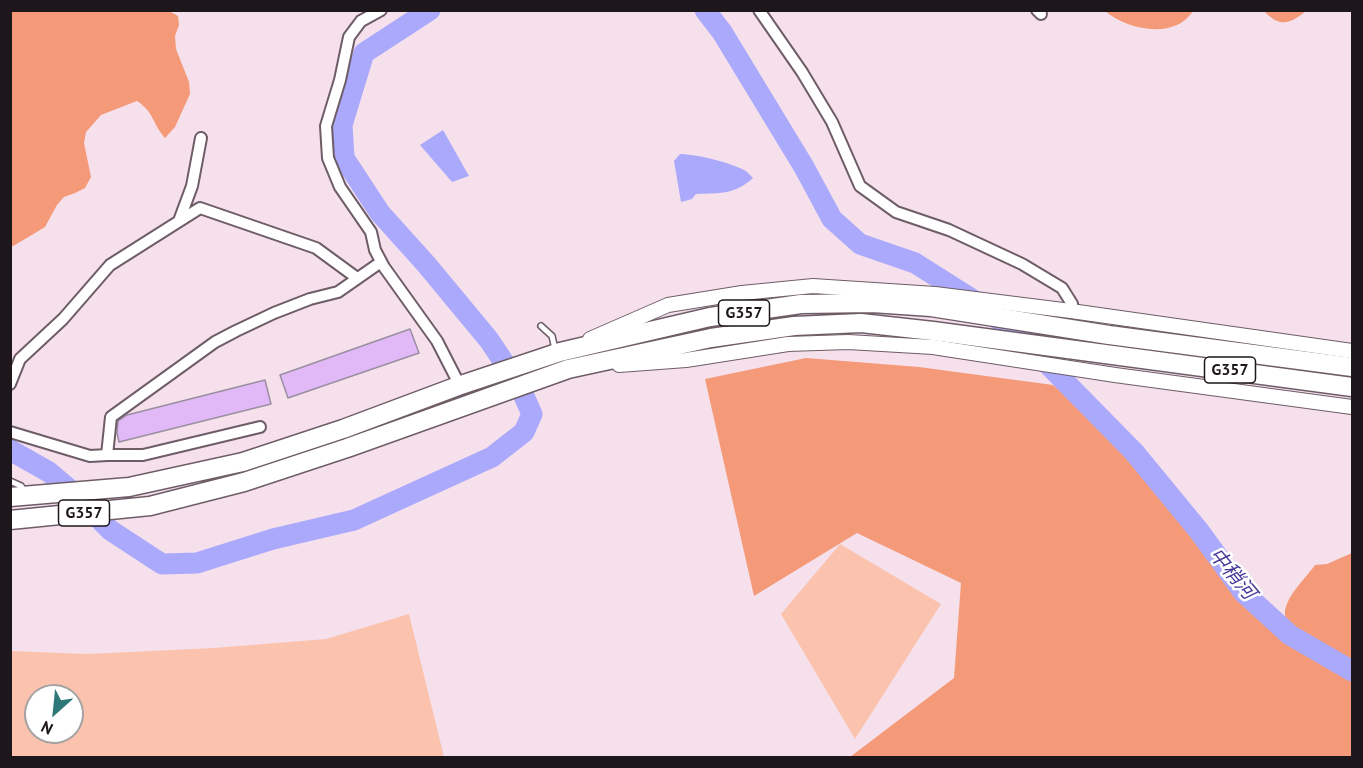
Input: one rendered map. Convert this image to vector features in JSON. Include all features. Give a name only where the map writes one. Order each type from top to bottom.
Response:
[{"type":"highway","name":"G357","points":[[20,497],[129,487],[243,462],[558,353],[710,317],[801,304],[933,300],[1109,335],[1353,367]]},
{"type":"highway","name":"G357","points":[[14,520],[150,506],[244,482],[347,448],[568,369],[711,338],[794,326],[861,323],[1353,387]]},
{"type":"street","points":[[381,10],[361,21],[349,37],[340,80],[326,126],[327,158],[340,188],[371,232],[375,250],[381,262],[437,341],[458,386]]},
{"type":"street","points":[[759,10],[802,72],[832,122],[861,186],[896,212],[949,230],[1022,264],[1062,288],[1072,304],[1071,311]]},
{"type":"street","points":[[178,222],[192,186],[201,138]]},
{"type":"street","points":[[10,384],[20,359],[63,319],[110,265],[200,208],[316,248],[357,278]]},
{"type":"street","points":[[107,455],[111,417],[215,342],[292,306],[338,292],[381,262]]},
{"type":"street","points":[[933,300],[1071,311],[1353,351]]},
{"type":"street","points":[[568,369],[686,360],[788,344],[848,342],[933,347],[1115,375],[1353,406]]},
{"type":"street","points":[[10,432],[90,456],[143,455],[260,427]]},
{"type":"lane","points":[[541,326],[552,336],[558,353]]},
{"type":"lane","points":[[10,481],[21,486],[20,497]]},
{"type":"shaded area","points":[[167,10],[178,16],[176,49],[189,82],[190,94],[175,127],[165,138],[147,109],[137,101],[101,115],[86,132],[84,143],[91,177],[85,188],[64,197],[45,227],[11,247],[11,11]]},
{"type":"shaded area","points":[[1105,11],[1193,11],[1175,26],[1151,29],[1126,23]]},
{"type":"shaded area","points":[[1264,11],[1306,11],[1295,19],[1280,22]]},
{"type":"shaded area","points":[[806,358],[919,367],[1053,385],[1134,452],[1199,531],[1244,593],[1290,635],[1352,671],[1352,757],[850,757],[954,678],[961,583],[857,533],[754,596],[705,379]]},
{"type":"shaded area","points":[[840,544],[941,604],[855,739],[781,614]]},
{"type":"shaded area","points":[[1352,553],[1352,666],[1289,630],[1285,613],[1293,593],[1315,565],[1327,564]]},
{"type":"shaded area","points":[[409,614],[444,757],[11,757],[11,651],[88,654],[214,648],[326,639]]},
{"type":"water","points":[[443,130],[469,176],[452,182],[420,145]]},
{"type":"water","points":[[680,154],[704,157],[732,165],[746,171],[753,178],[733,190],[696,194],[692,199],[681,202],[674,161]]},
{"type":"building","points":[[410,329],[419,353],[288,398],[280,375]]},
{"type":"building","points":[[265,380],[271,404],[119,442],[118,421],[127,415]]},
{"type":"waterway","points":[[10,450],[49,472],[75,494],[110,530],[162,564],[197,563],[273,539],[354,520],[492,457],[524,432],[532,414],[519,385],[489,340],[380,213],[344,158],[342,125],[364,53],[430,10]]},
{"type":"waterway","name":"中稍河","points":[[705,10],[722,32],[804,167],[832,219],[860,244],[915,263],[975,301],[1025,341],[1134,452],[1199,531],[1244,593],[1290,635],[1352,671]]}]
